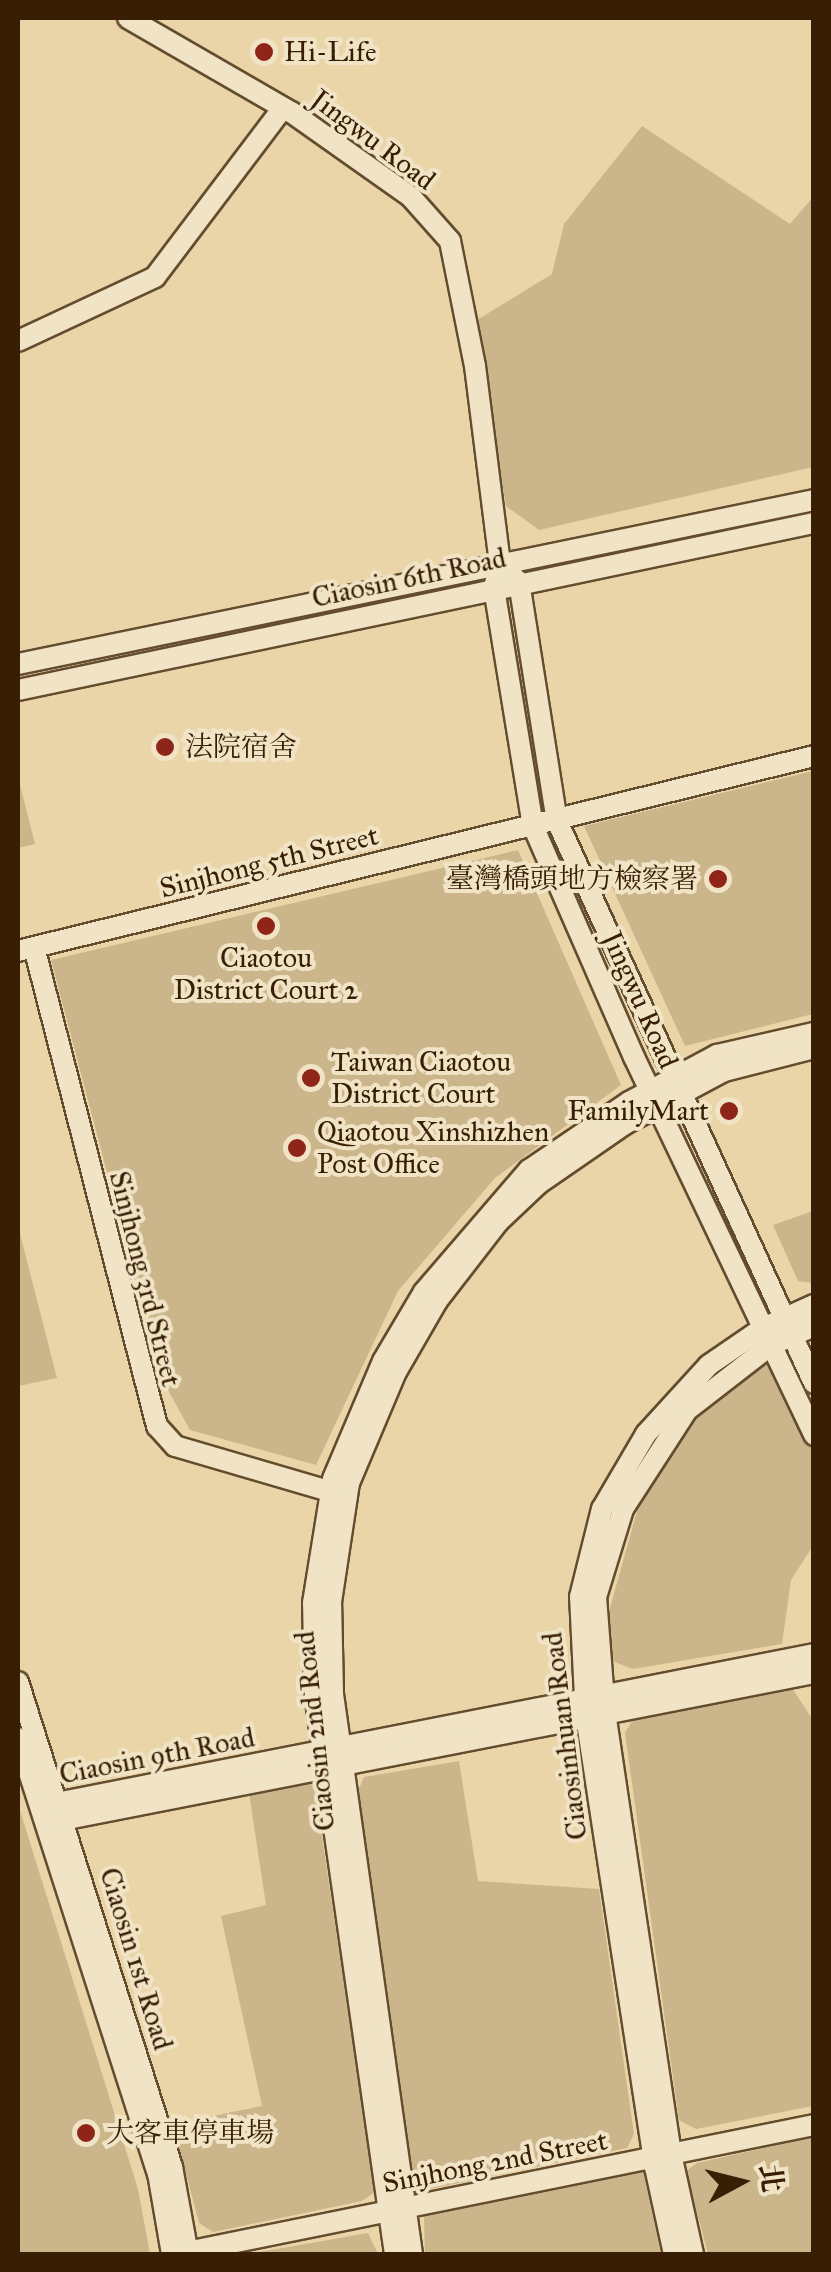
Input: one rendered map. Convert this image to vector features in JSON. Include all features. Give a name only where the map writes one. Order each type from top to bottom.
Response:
[{"type":"street","name":"Jingwu Road","points":[[128,18],[283,108],[411,197],[450,241],[466,302],[500,564],[494,588],[533,826],[653,1098],[814,1435]]},
{"type":"street","points":[[18,341],[154,277],[283,108]]},
{"type":"street","name":"Ciaosin 6th Road","points":[[18,664],[814,500]]},
{"type":"street","name":"Ciaosin 6th Road","points":[[18,690],[518,582],[814,523]]},
{"type":"street","points":[[500,564],[518,582]]},
{"type":"street","name":"Jingwu Road","points":[[518,582],[557,820],[674,1088],[814,1383]]},
{"type":"street","points":[[557,820],[814,756]]},
{"type":"street","name":"Sinjhong 5th Street","points":[[26,949],[557,820]]},
{"type":"street","name":"Sinjhong 3rd Street","points":[[26,949],[157,1426],[175,1446],[337,1493]]},
{"type":"street","points":[[674,1088],[717,1055],[814,1033]]},
{"type":"street","points":[[674,1088],[814,1048]]},
{"type":"street","name":"Ciaosin 2nd Road","points":[[395,2254],[396,2209],[332,1758],[330,1650],[337,1493],[382,1361],[459,1247],[529,1170],[674,1088]]},
{"type":"street","name":"Ciaosinhuan Road","points":[[674,2254],[580,1597],[602,1509],[677,1397],[767,1336],[788,1327],[814,1306]]},
{"type":"street","name":"Ciaosinhuan Road","points":[[788,1327],[814,1326]]},
{"type":"street","name":"Ciaosin 9th Road","points":[[594,1707],[814,1654]]},
{"type":"street","name":"Ciaosin 9th Road","points":[[53,1813],[594,1707],[814,1674]]},
{"type":"street","name":"Ciaosin 1st Road","points":[[18,1682],[53,1813],[172,2167],[181,2254]]},
{"type":"street","name":"Ciaosin 1st Road","points":[[18,1738],[53,1813]]},
{"type":"street","name":"Sinjhong 2nd Street","points":[[181,2254],[814,2125]]},
{"type":"street","name":"Ciaosinhuan Road","points":[[662,2156],[693,2254]]},
{"type":"street","name":"Ciaosin 2nd Road","points":[[396,2209],[412,2254]]},
{"type":"shaded area","points":[[642,126],[790,224],[813,197],[813,467],[539,530],[506,506],[477,320],[552,274],[564,224]]},
{"type":"shaded area","points":[[813,771],[813,1014],[685,1046],[584,826]]},
{"type":"shaded area","points":[[18,777],[35,844],[18,848]]},
{"type":"shaded area","points":[[518,850],[621,1085],[495,1178],[398,1291],[316,1465],[190,1430],[161,1377],[51,960]]},
{"type":"shaded area","points":[[813,1211],[813,1283],[798,1281],[773,1225]]},
{"type":"shaded area","points":[[18,1226],[57,1378],[18,1386]]},
{"type":"shaded area","points":[[763,1363],[781,1373],[814,1447],[813,1546],[791,1580],[782,1644],[633,1669],[612,1661],[608,1615],[641,1497],[684,1431],[735,1379]]},
{"type":"shaded area","points":[[792,1688],[813,1720],[813,2106],[696,2129],[679,2120],[625,1733],[632,1721]]},
{"type":"shaded area","points":[[459,1761],[478,1881],[599,1889],[634,2134],[627,2148],[430,2189],[413,2178],[358,1791],[364,1777]]},
{"type":"shaded area","points":[[314,1783],[375,2192],[362,2201],[213,2232],[199,2223],[173,2124],[262,2106],[221,1916],[266,1905],[249,1793]]},
{"type":"shaded area","points":[[18,1804],[138,2189],[150,2254],[18,2254]]},
{"type":"shaded area","points":[[813,2137],[813,2254],[708,2254],[686,2171],[697,2163]]},
{"type":"shaded area","points":[[643,2170],[661,2254],[425,2254],[424,2215]]},
{"type":"shaded area","points":[[368,2233],[378,2254],[249,2254]]},
{"type":"place","name":"Hi-Life","points":[[264,52]]},
{"type":"place","name":"法院宿舍","points":[[165,747]]},
{"type":"place","name":"臺灣橋頭地方檢察署","points":[[718,879]]},
{"type":"place","name":"Ciaotou District Court 2","points":[[266,926]]},
{"type":"place","name":"Taiwan Ciaotou District Court","points":[[311,1078]]},
{"type":"place","name":"FamilyMart","points":[[729,1111]]},
{"type":"place","name":"Qiaotou Xinshizhen Post Office","points":[[297,1148]]},
{"type":"place","name":"大客車停車場","points":[[86,2133]]}]
